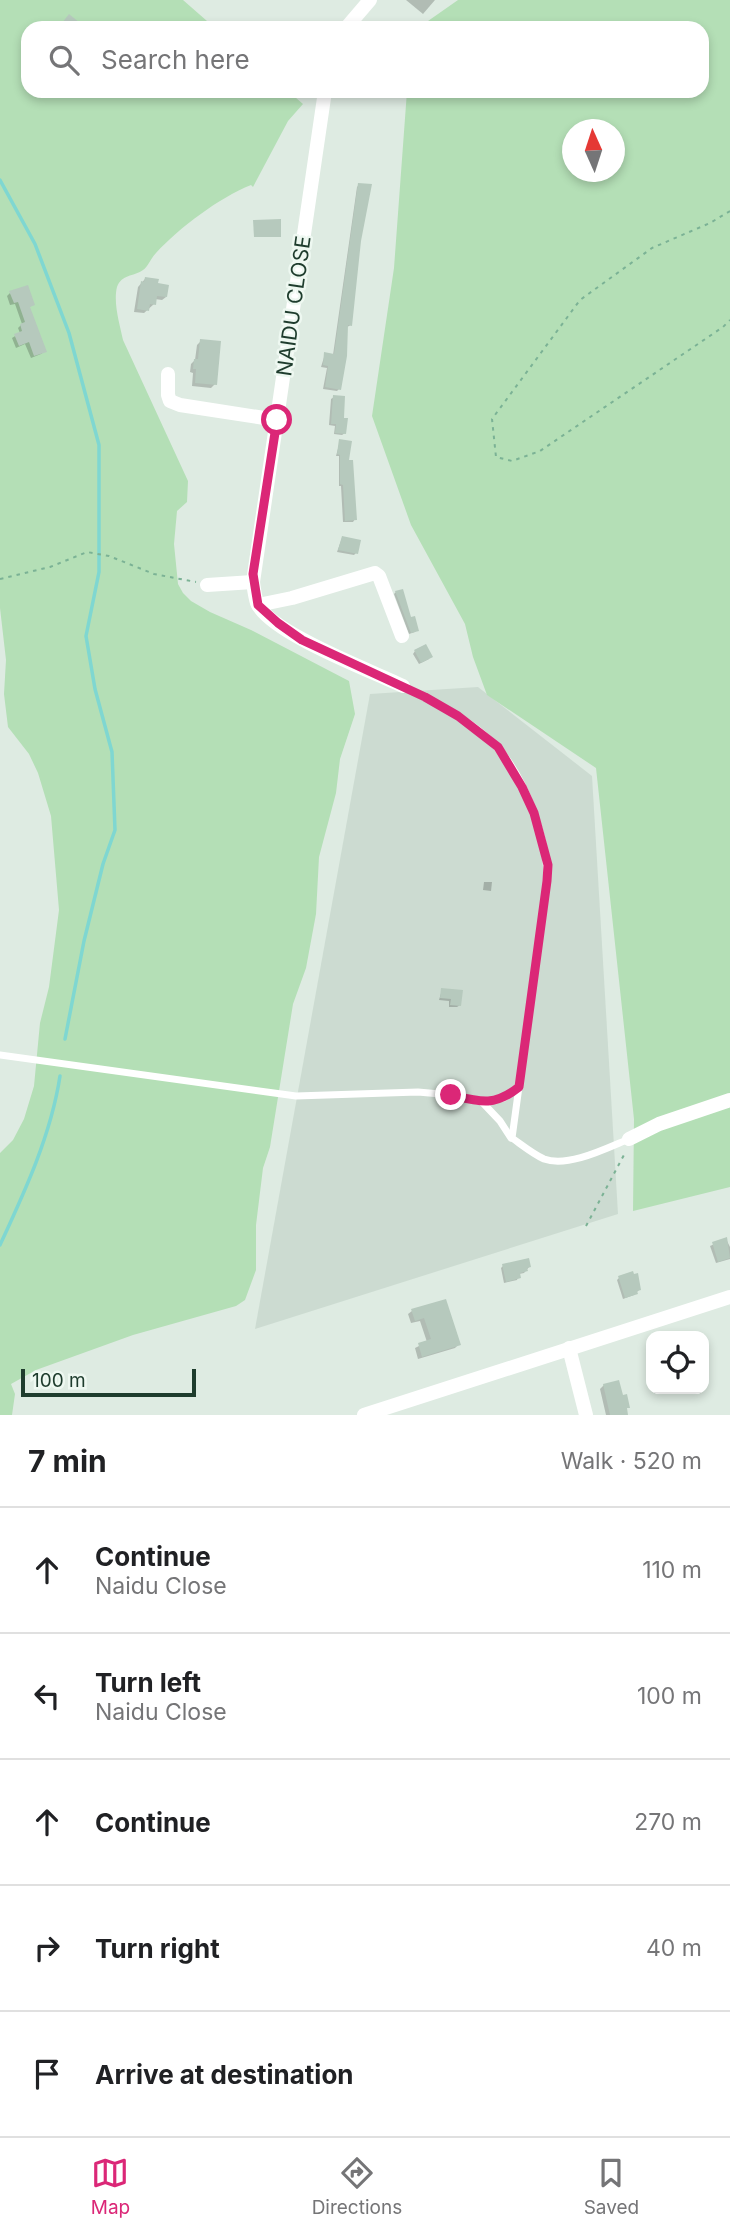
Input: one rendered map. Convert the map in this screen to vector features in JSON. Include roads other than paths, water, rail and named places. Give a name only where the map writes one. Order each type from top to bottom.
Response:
[{"type":"street","points":[[352,21],[370,0]]},
{"type":"street","name":"NAIDU CLOSE","points":[[258,605],[253,582],[324,98]]},
{"type":"street","points":[[167,374],[170,401],[180,405],[277,420]]},
{"type":"street","points":[[258,605],[292,598],[375,573],[379,576],[401,636]]},
{"type":"street","points":[[207,585],[253,582]]},
{"type":"street","points":[[258,605],[302,640],[403,686]]},
{"type":"street","points":[[629,1139],[659,1124],[730,1100]]},
{"type":"street","points":[[364,1415],[400,1410],[569,1348],[730,1297]]},
{"type":"street","points":[[569,1348],[586,1415]]},
{"type":"lane","points":[[403,686],[458,716],[498,747],[522,787],[542,839],[548,865],[547,881],[512,1138]]},
{"type":"lane","points":[[0,1055],[296,1096],[418,1092],[451,1095],[482,1102],[504,1098],[519,1087]]},
{"type":"lane","points":[[482,1102],[512,1138],[544,1159],[553,1161],[578,1158],[629,1139]]},
{"type":"waterway","points":[[0,180],[35,244],[69,333],[99,445],[99,572],[86,636],[95,689],[112,752],[115,830],[103,864],[84,941],[65,1039]]},
{"type":"waterway","points":[[0,1245],[44,1141],[60,1076]]}]
